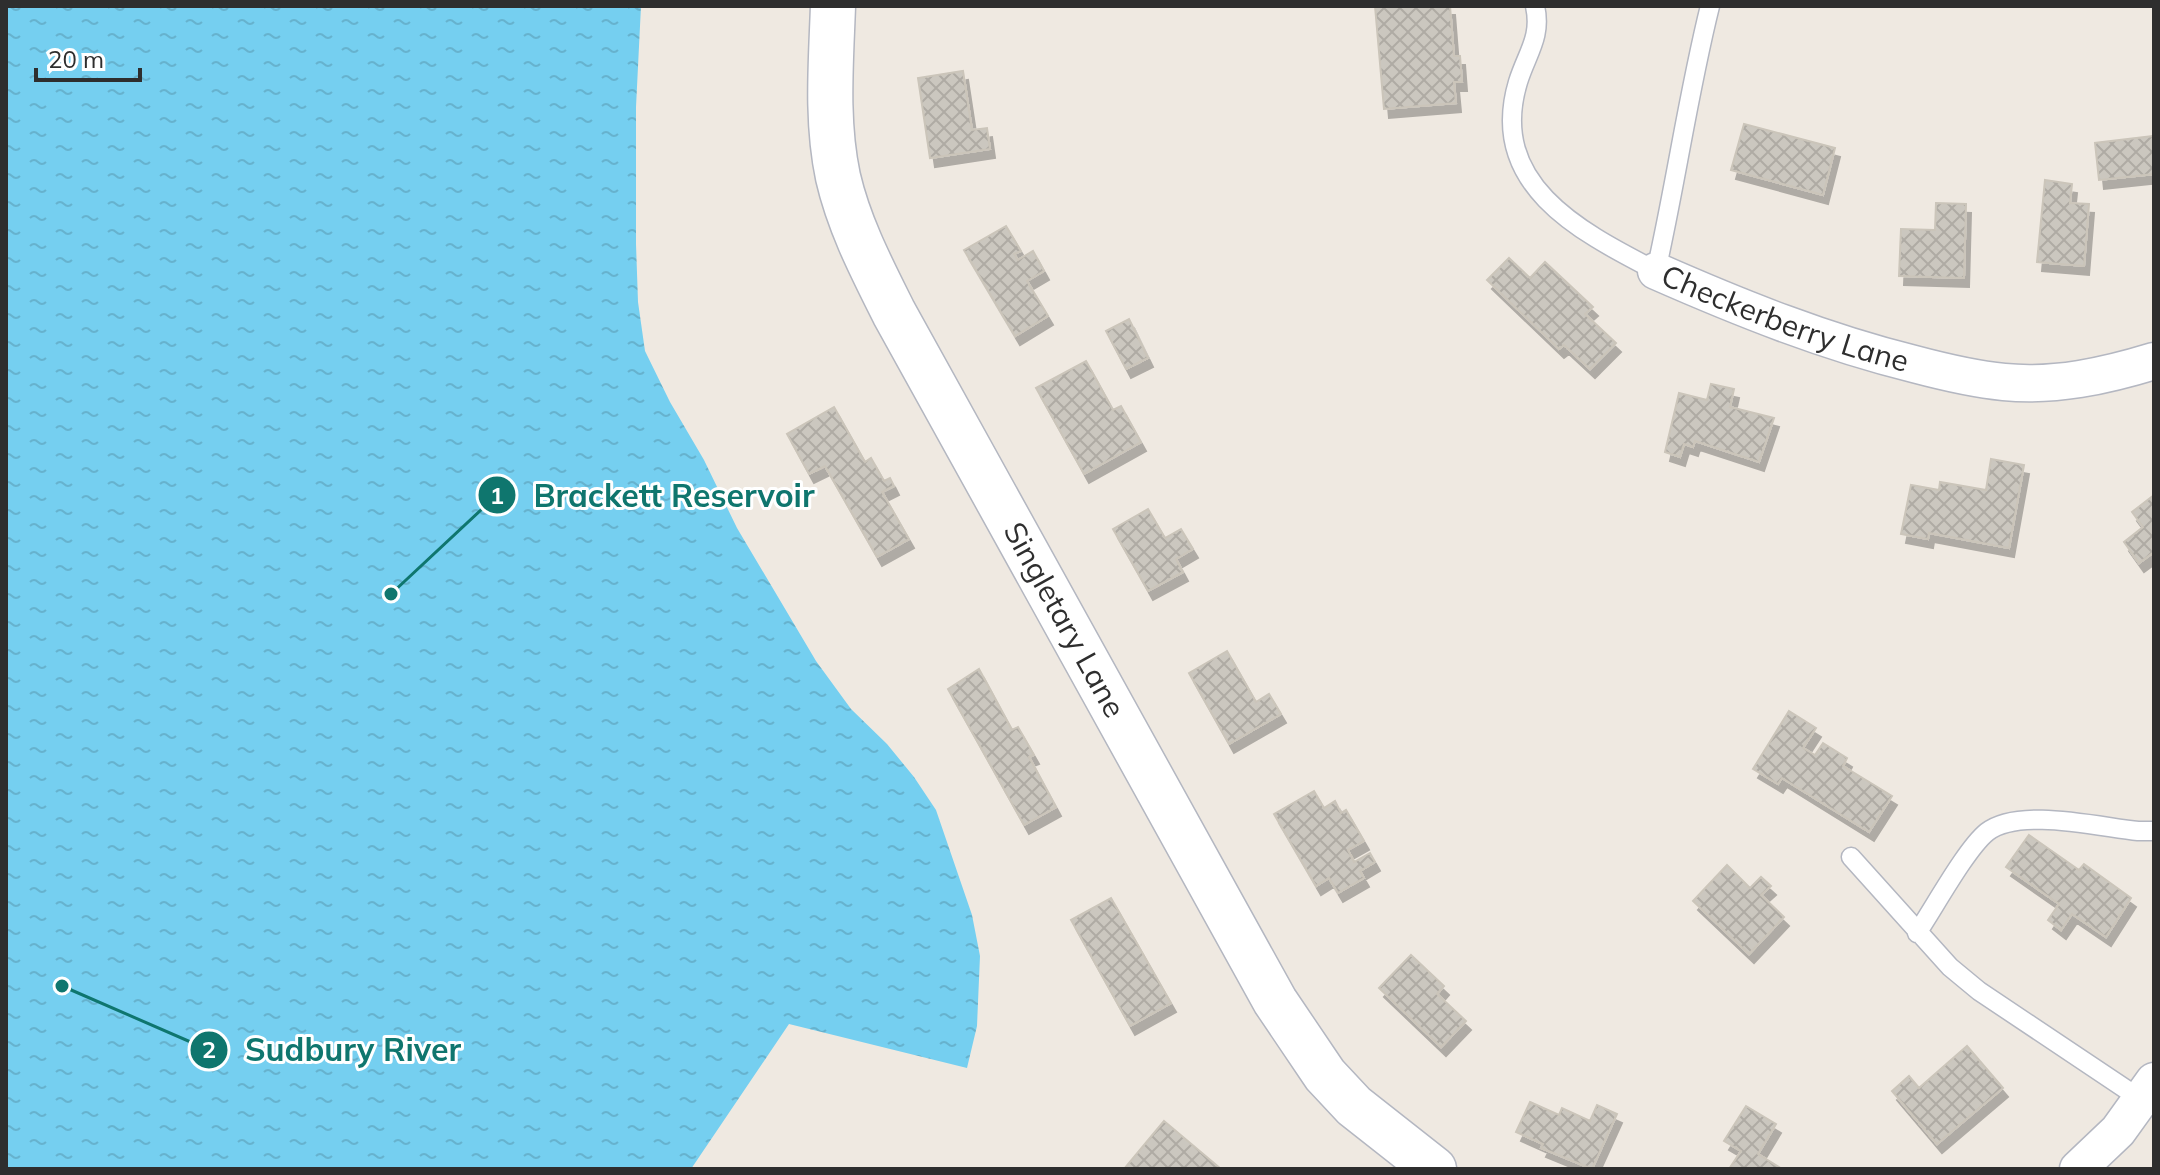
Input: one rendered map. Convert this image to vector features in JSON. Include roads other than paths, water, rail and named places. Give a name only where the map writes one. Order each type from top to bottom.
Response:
[{"type":"street","name":"Singletary Lane","points":[[833,6],[832,131],[838,177],[852,223],[888,301],[1275,1001],[1325,1075],[1354,1106],[1434,1169]]},
{"type":"street","name":"Checkerberry Lane","points":[[1656,271],[1812,335],[1883,357],[1966,377],[2006,382],[2082,380],[2154,361]]},
{"type":"street","points":[[2078,1169],[2110,1139],[2148,1091]]},
{"type":"lane","name":"Checkerberry Lane","points":[[1535,6],[1539,23],[1518,83],[1514,109],[1514,133],[1519,157],[1529,181],[1542,197],[1590,235],[1656,271]]},
{"type":"lane","points":[[1656,271],[1710,6]]},
{"type":"lane","points":[[1917,933],[1987,832],[2007,823],[2028,819],[2154,831]]},
{"type":"lane","points":[[1851,857],[1917,933],[1979,991],[2148,1091]]},
{"type":"water","points":[[6,6],[641,6],[636,107],[636,244],[638,302],[645,351],[737,528],[816,661],[851,709],[887,744],[914,777],[936,810],[972,915],[980,956],[977,1026],[967,1068],[789,1024],[691,1169],[6,1169]]},
{"type":"place","name":"Brackett Reservoir","points":[[391,594]]},
{"type":"place","name":"Sudbury River","points":[[62,986]]}]
